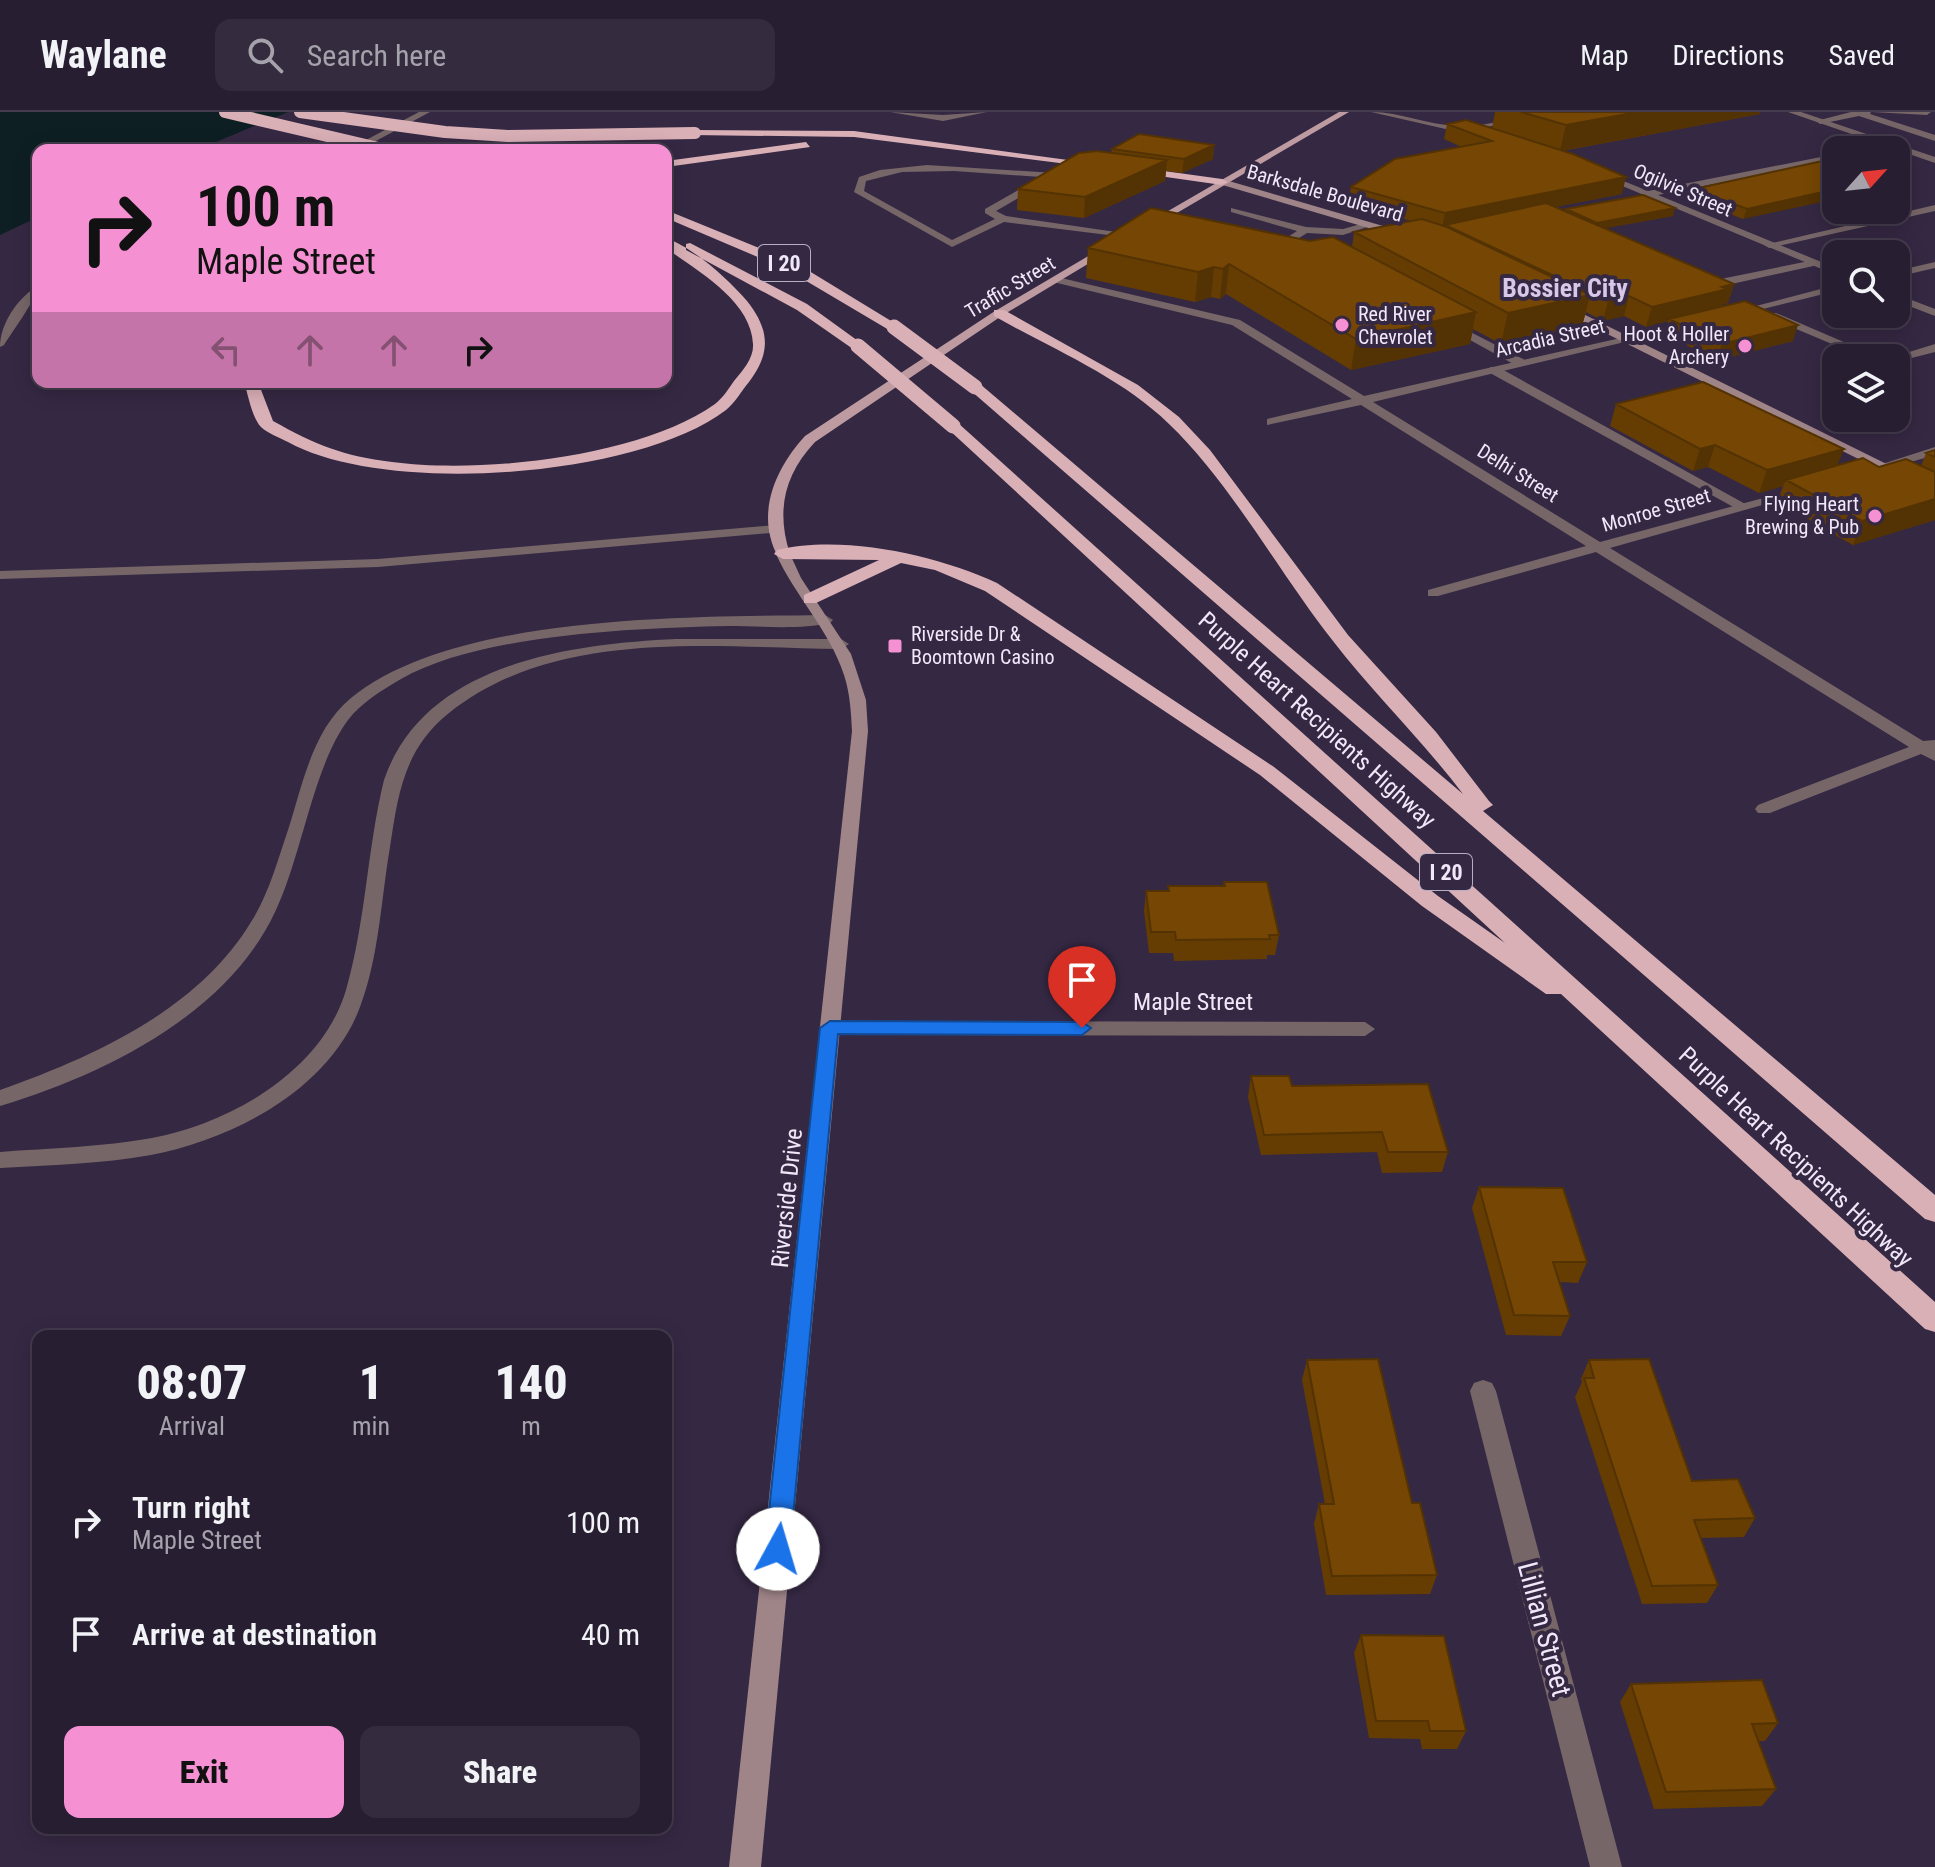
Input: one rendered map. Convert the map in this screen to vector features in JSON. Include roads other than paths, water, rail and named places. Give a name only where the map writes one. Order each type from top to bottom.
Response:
[{"type":"highway","points":[[225,112],[361,144]]},
{"type":"highway","points":[[293,112],[436,144]]},
{"type":"highway","points":[[300,112],[431,131],[508,136],[854,134],[1222,182]]},
{"type":"highway","points":[[672,163],[763,149],[838,143],[974,148]]},
{"type":"highway","name":"Purple Heart Recipients Highway","points":[[672,216],[791,266],[894,327],[975,387],[1935,1211]]},
{"type":"highway","name":"Purple Heart Recipients Highway","points":[[672,242],[756,280],[858,346],[953,426],[1636,1044],[1935,1320]]},
{"type":"highway","points":[[250,388],[249,395],[261,418],[289,439],[327,457],[379,467],[451,471],[509,469],[573,461],[629,447],[690,426],[729,401],[752,375],[761,343],[750,316],[735,297],[672,244]]},
{"type":"highway","points":[[999,313],[1133,388],[1174,420],[1204,453],[1341,639],[1429,736],[1512,845]]},
{"type":"highway","points":[[783,554],[838,551],[901,556],[947,568],[1007,596],[1267,771],[1430,901],[1636,1044]]},
{"type":"highway","points":[[810,599],[901,556]]},
{"type":"main road","name":"Traffic Street","points":[[783,554],[776,529],[774,504],[778,488],[801,448],[834,420],[999,313],[1345,112]]},
{"type":"street","points":[[364,144],[426,112]]},
{"type":"street","points":[[894,112],[936,118],[983,112]]},
{"type":"street","points":[[1375,112],[1491,137]]},
{"type":"street","points":[[1462,129],[1554,112]]},
{"type":"street","points":[[1792,112],[1864,136]]},
{"type":"street","points":[[1820,121],[1864,112],[1929,114]]},
{"type":"street","points":[[1864,112],[1935,138]]},
{"type":"street","points":[[1910,152],[1935,160]]},
{"type":"street","points":[[1618,200],[1822,160]]},
{"type":"street","points":[[1003,219],[952,244],[859,192],[862,179],[875,173],[968,171],[1052,175],[989,211],[1003,219],[1132,235]]},
{"type":"street","name":"Ogilvie Street","points":[[1594,172],[1822,266]]},
{"type":"street","name":"Barksdale Boulevard","points":[[1222,182],[1419,240],[1391,246]]},
{"type":"street","points":[[1769,245],[1935,208]]},
{"type":"street","points":[[1235,210],[1305,230],[1343,232],[1368,225]]},
{"type":"street","points":[[1152,223],[1167,226]]},
{"type":"street","points":[[1272,252],[1305,230]]},
{"type":"street","points":[[1257,248],[1286,256]]},
{"type":"street","points":[[1694,282],[1718,284],[1814,263]]},
{"type":"street","points":[[1910,271],[1935,265]]},
{"type":"street","name":"Delhi Street","points":[[1057,280],[1227,318],[1598,548],[1931,749]]},
{"type":"street","points":[[1714,318],[1822,292]]},
{"type":"street","points":[[0,343],[12,320],[32,296]]},
{"type":"street","points":[[1910,303],[1935,313]]},
{"type":"street","points":[[1556,305],[1935,493]]},
{"type":"street","points":[[1756,308],[1836,344]]},
{"type":"street","points":[[1440,319],[1521,363]]},
{"type":"street","name":"Arcadia Street","points":[[1271,422],[1700,321]]},
{"type":"street","points":[[1910,354],[1935,348]]},
{"type":"street","points":[[1494,370],[1742,506]]},
{"type":"street","points":[[1853,474],[1935,451]]},
{"type":"street","name":"Monroe Street","points":[[1433,593],[1825,482]]},
{"type":"street","points":[[0,575],[393,563],[517,549],[776,529]]},
{"type":"street","name":"Riverside Drive","points":[[745,1867],[860,731],[856,686],[841,644],[783,554]]},
{"type":"street","points":[[0,1098],[70,1072],[127,1042],[218,974],[260,923],[334,727],[355,702],[384,681],[462,652],[623,625],[825,620]]},
{"type":"street","points":[[0,1160],[130,1149],[177,1140],[250,1108],[318,1058],[342,1025],[355,992],[390,794],[400,761],[418,733],[444,709],[502,675],[557,657],[605,649],[841,644]]},
{"type":"street","points":[[462,652],[502,675]]},
{"type":"street","points":[[1764,809],[1931,749]]},
{"type":"street","name":"Maple Street","points":[[830,1028],[1365,1029]]},
{"type":"street","name":"Lillian Street","points":[[1483,1391],[1606,1867]]},
{"type":"place","name":"Red River Chevrolet","points":[[1342,325]]},
{"type":"place","name":"Hoot & Holler Archery","points":[[1745,346]]},
{"type":"place","name":"Flying Heart Brewing & Pub","points":[[1875,516]]},
{"type":"place","name":"Riverside Dr & Boomtown Casino","points":[[895,646]]},
{"type":"district","name":"Bossier City","points":[[1565,288]]}]
